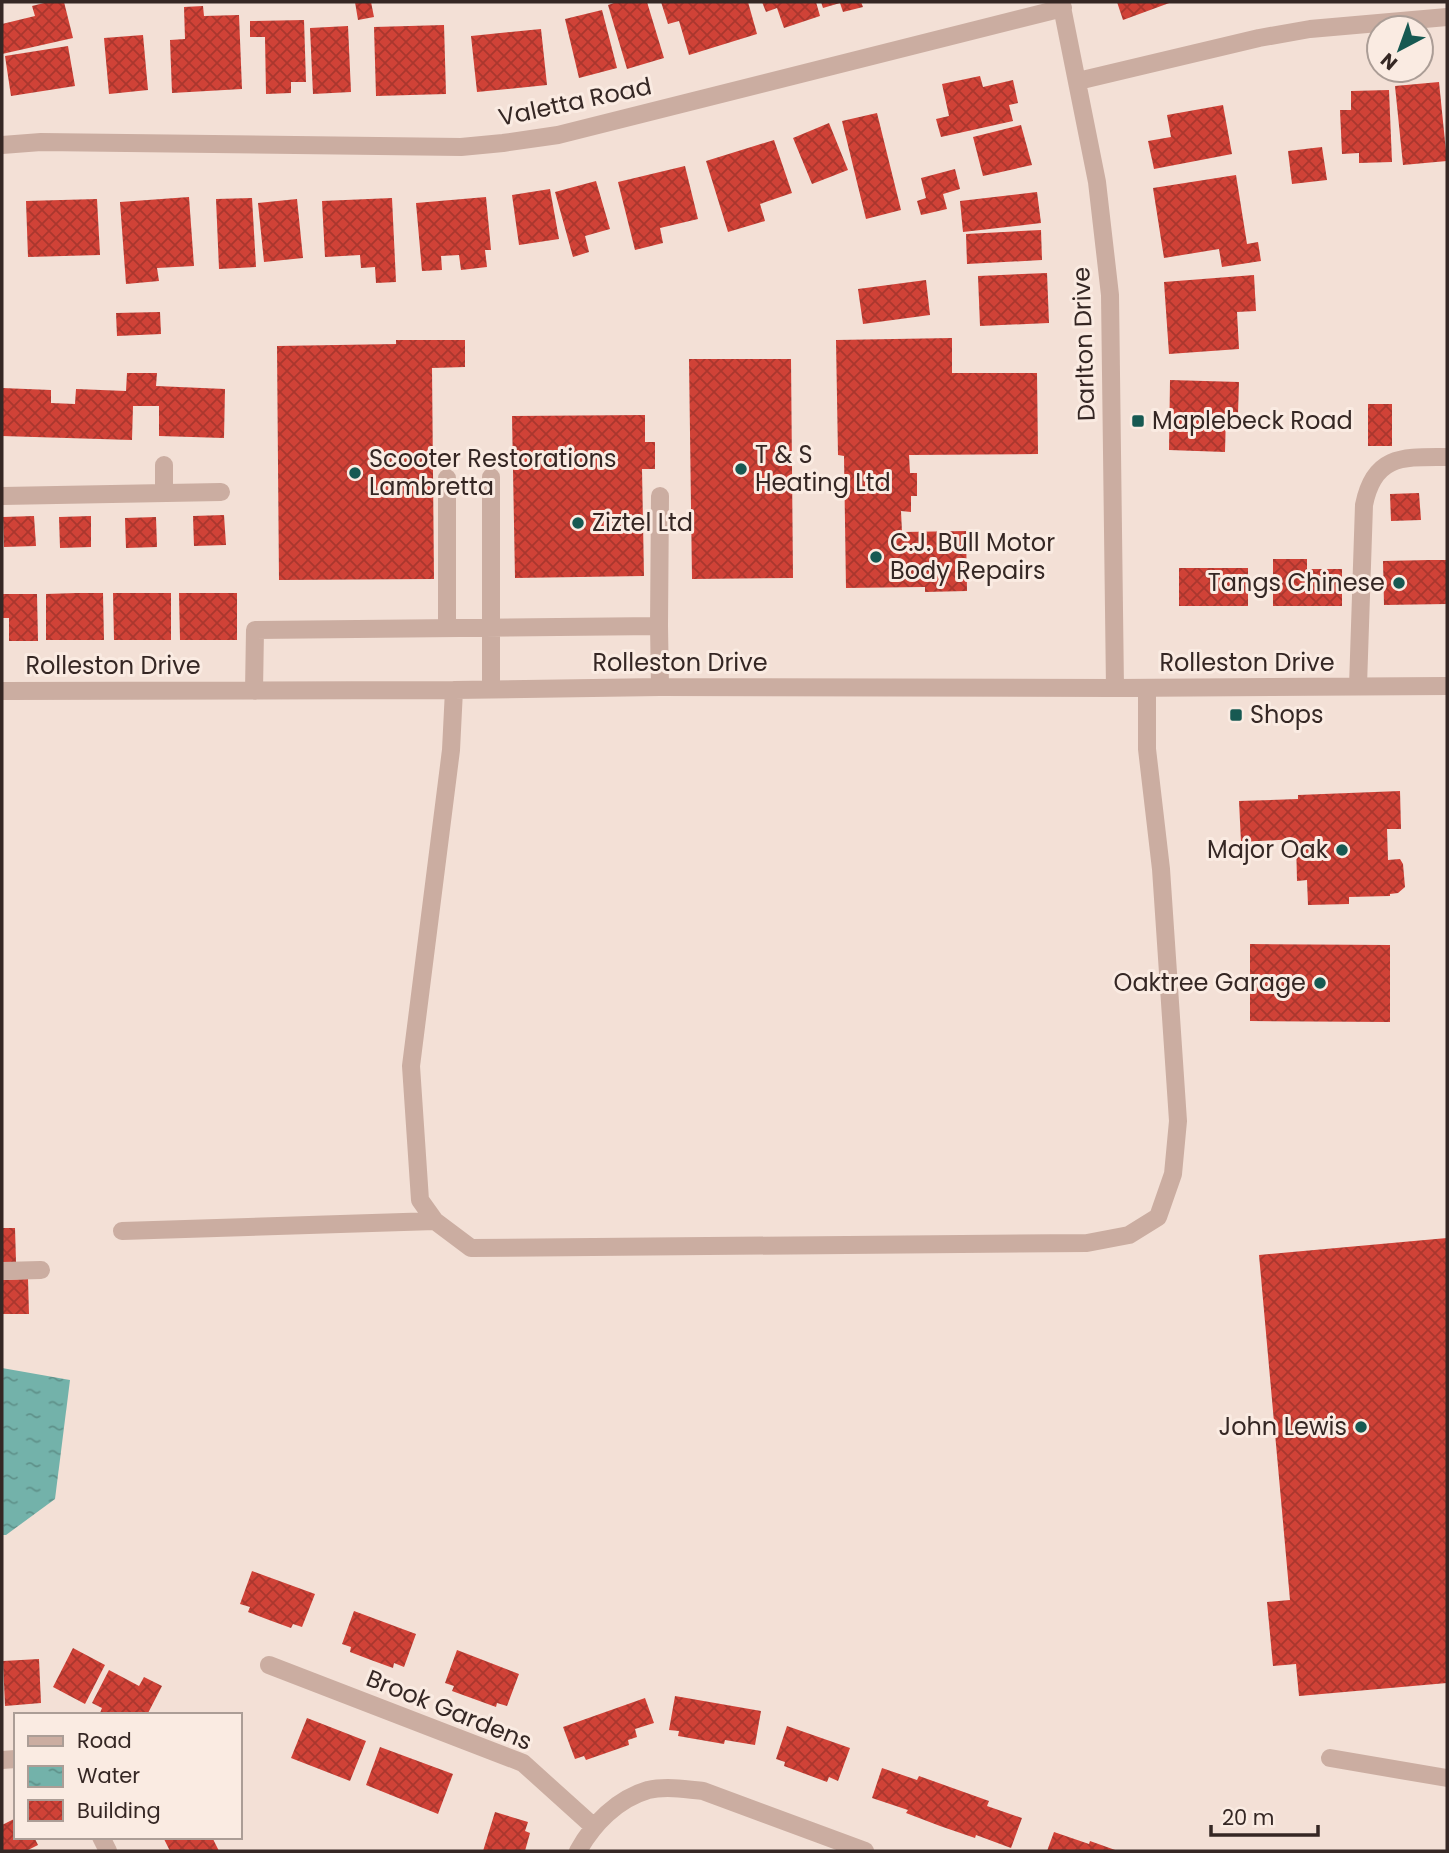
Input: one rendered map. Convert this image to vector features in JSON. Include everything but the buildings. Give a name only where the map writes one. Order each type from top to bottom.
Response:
[{"type":"street","name":"Darlton Drive","points":[[1062,5],[1097,182],[1110,295],[1115,688]]},
{"type":"street","name":"Valetta Road","points":[[2,145],[41,142],[461,147],[503,143],[558,135],[1062,5]]},
{"type":"street","points":[[1078,81],[1259,38],[1310,29],[1447,18]]},
{"type":"street","name":"Rolleston Drive","points":[[1358,686],[1364,505],[1367,486],[1387,464],[1399,458],[1447,457]]},
{"type":"street","points":[[164,465],[164,493]]},
{"type":"street","points":[[491,477],[491,689]]},
{"type":"street","points":[[447,478],[447,628]]},
{"type":"street","points":[[2,496],[221,492]]},
{"type":"street","points":[[660,495],[660,687]]},
{"type":"street","points":[[254,691],[255,630],[659,626]]},
{"type":"street","name":"Rolleston Drive","points":[[2,691],[1447,686]]},
{"type":"street","points":[[454,690],[451,750],[411,1066],[420,1199],[435,1221],[471,1248],[1087,1244],[1129,1235],[1158,1217],[1173,1174],[1178,1121],[1161,869],[1147,748],[1147,688]]},
{"type":"street","points":[[122,1231],[435,1221]]},
{"type":"street","points":[[2,1271],[41,1270]]},
{"type":"street","name":"Brook Gardens","points":[[269,1665],[523,1763],[594,1827]]},
{"type":"street","points":[[1330,1758],[1447,1778]]},
{"type":"street","points":[[578,1851],[594,1827],[621,1801],[650,1790],[676,1788],[703,1791],[864,1851]]},
{"type":"water","points":[[2,1368],[70,1380],[55,1499],[6,1535],[2,1535]]},
{"type":"place","name":"Maplebeck Road","points":[[1138,421]]},
{"type":"place","name":"T & S Heating Ltd","points":[[741,469]]},
{"type":"place","name":"Scooter Restorations Lambretta","points":[[355,473]]},
{"type":"place","name":"Ziztel Ltd","points":[[578,523]]},
{"type":"place","name":"C.J. Bull Motor Body Repairs","points":[[876,557]]},
{"type":"place","name":"Tangs Chinese","points":[[1399,583]]},
{"type":"place","name":"Shops","points":[[1236,715]]},
{"type":"place","name":"Major Oak","points":[[1342,850]]},
{"type":"place","name":"Oaktree Garage","points":[[1320,983]]},
{"type":"place","name":"John Lewis","points":[[1361,1427]]}]
